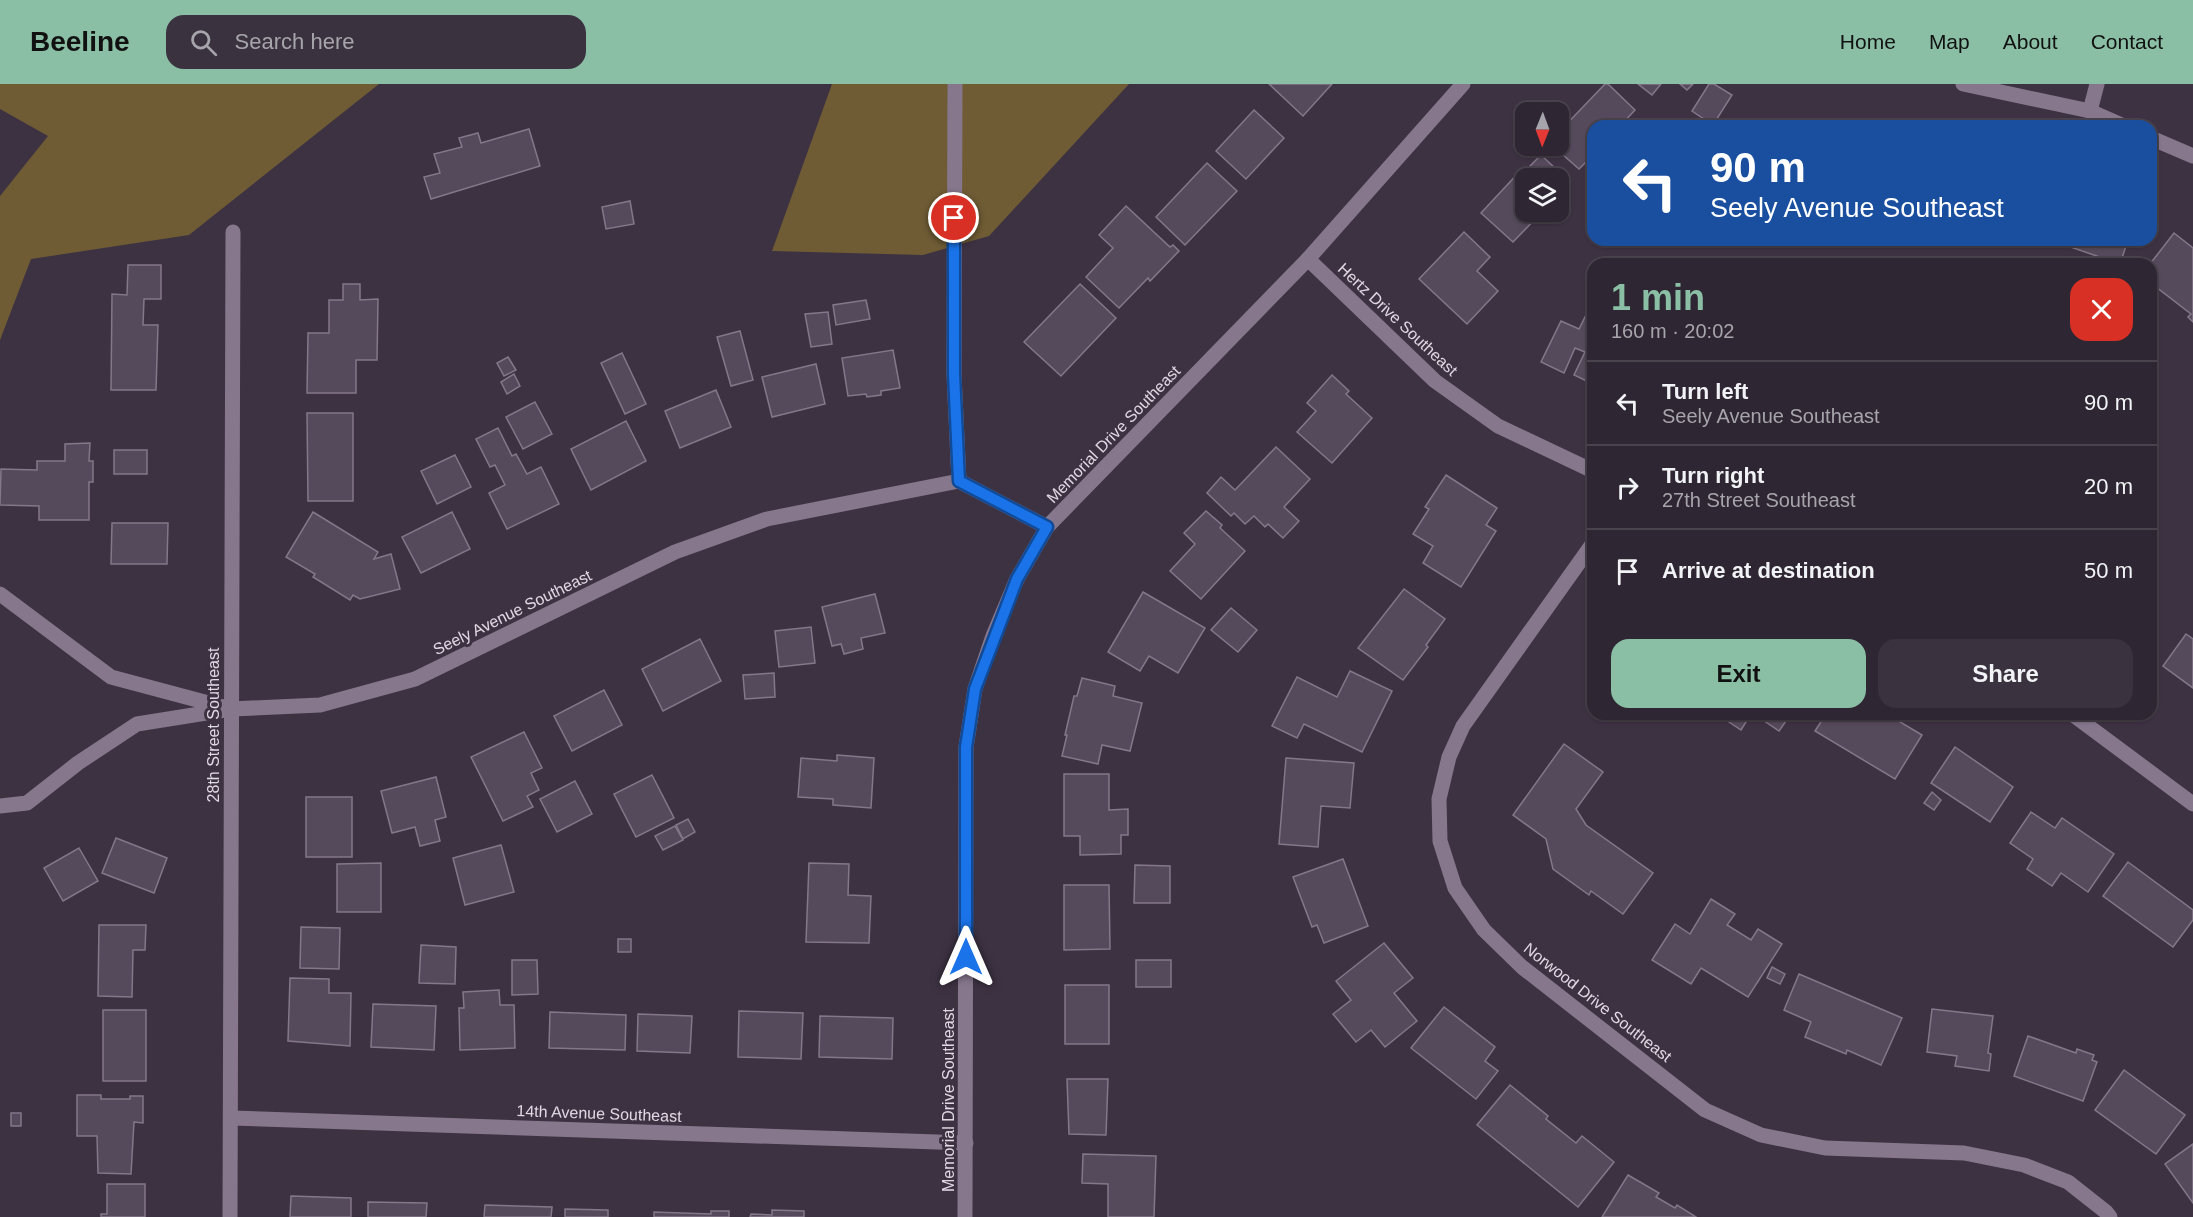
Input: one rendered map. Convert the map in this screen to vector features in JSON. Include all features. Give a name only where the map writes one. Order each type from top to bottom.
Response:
[{"type":"street","points":[[954,84],[954,374],[959,481],[1047,527]]},
{"type":"street","name":"Memorial Drive Southeast","points":[[965,1217],[966,747],[975,689],[993,636],[1017,579],[1047,527],[1308,259],[1463,84]]},
{"type":"street","points":[[1963,84],[2090,111],[2110,120]]},
{"type":"street","points":[[2090,111],[2097,84]]},
{"type":"street","points":[[2157,141],[2193,156]]},
{"type":"street","name":"28th Street Southeast","points":[[230,1217],[233,232]]},
{"type":"street","name":"Hertz Drive Southeast","points":[[1308,259],[1435,381],[1498,426],[1587,468]]},
{"type":"street","name":"Seely Avenue Southeast","points":[[0,594],[111,677],[231,709],[320,705],[415,679],[675,552],[767,519],[959,481]]},
{"type":"street","name":"Norwood Drive Southeast","points":[[1587,551],[1463,726],[1449,758],[1439,799],[1440,841],[1455,888],[1484,930],[1522,967],[1705,1110],[1761,1135],[1825,1148],[1964,1153],[2024,1165],[2068,1182],[2110,1217]]},
{"type":"street","points":[[0,806],[27,802],[78,763],[137,724],[231,709]]},
{"type":"street","points":[[2080,720],[2193,804]]},
{"type":"street","name":"14th Avenue Southeast","points":[[231,1118],[966,1143]]},
{"type":"shaded area","points":[[0,84],[379,84],[189,235],[31,259],[0,340],[0,196],[48,136],[0,109]]},
{"type":"shaded area","points":[[832,84],[1129,84],[989,236],[923,255],[772,251]]},
{"type":"building","points":[[1269,84],[1332,84],[1303,116]]},
{"type":"building","points":[[1605,84],[1608,84],[1635,110],[1626,120],[1587,120],[1587,161],[1579,169],[1564,156],[1569,156],[1569,122]]},
{"type":"building","points":[[1638,84],[1661,84],[1652,95]]},
{"type":"building","points":[[1680,84],[1693,84],[1687,90]]},
{"type":"building","points":[[1709,84],[1714,84],[1732,95],[1716,120],[1706,120],[1692,111]]},
{"type":"building","points":[[1254,110],[1284,138],[1246,179],[1216,151]]},
{"type":"building","points":[[529,129],[540,166],[431,199],[424,177],[440,173],[434,154],[462,147],[459,138],[478,133],[481,143]]},
{"type":"building","points":[[1542,156],[1555,168],[1528,168]]},
{"type":"building","points":[[1207,163],[1237,191],[1185,245],[1156,217]]},
{"type":"building","points":[[1515,177],[1515,222],[1532,222],[1513,242],[1481,213]]},
{"type":"building","points":[[630,201],[634,224],[606,229],[602,207]]},
{"type":"building","points":[[1126,206],[1170,247],[1173,245],[1179,251],[1119,308],[1086,277],[1113,248],[1099,235]]},
{"type":"building","points":[[1464,232],[1490,257],[1477,271],[1498,291],[1467,324],[1419,279]]},
{"type":"building","points":[[2174,233],[2193,248],[2193,322],[2188,317],[2191,314],[2157,288],[2157,258],[2155,258]]},
{"type":"building","points":[[2068,246],[2126,246],[2122,258],[2103,258]]},
{"type":"building","points":[[128,265],[161,265],[161,299],[144,299],[143,325],[158,325],[156,390],[111,390],[112,294],[127,295]]},
{"type":"building","points":[[343,284],[360,284],[360,300],[378,299],[377,360],[356,360],[356,393],[307,393],[308,333],[329,333],[329,300],[343,300]]},
{"type":"building","points":[[1080,284],[1116,318],[1061,376],[1024,342]]},
{"type":"building","points":[[866,300],[870,319],[836,325],[833,305]]},
{"type":"building","points":[[828,312],[832,344],[811,347],[805,314]]},
{"type":"building","points":[[1587,313],[1587,381],[1574,375],[1585,352],[1575,348],[1564,373],[1541,362],[1561,321],[1579,329]]},
{"type":"building","points":[[740,331],[753,380],[731,386],[717,337]]},
{"type":"building","points":[[893,350],[900,388],[881,391],[881,395],[848,396],[842,358]]},
{"type":"building","points":[[622,353],[646,404],[625,414],[601,363]]},
{"type":"building","points":[[508,357],[516,370],[504,376],[497,363]]},
{"type":"building","points":[[816,364],[825,404],[772,417],[762,377]]},
{"type":"building","points":[[514,374],[520,386],[507,394],[501,382]]},
{"type":"building","points":[[1332,375],[1349,391],[1346,394],[1372,418],[1332,463],[1297,432],[1316,411],[1307,403]]},
{"type":"building","points":[[716,390],[731,427],[680,448],[665,411]]},
{"type":"building","points":[[535,402],[552,434],[523,449],[506,417]]},
{"type":"building","points":[[307,413],[353,413],[353,501],[308,501]]},
{"type":"building","points":[[626,421],[646,461],[591,490],[571,449]]},
{"type":"building","points":[[498,428],[512,456],[516,454],[527,474],[541,467],[559,504],[507,529],[489,493],[505,485],[495,465],[490,467],[476,439]]},
{"type":"building","points":[[90,443],[89,461],[93,461],[93,482],[89,482],[89,520],[39,520],[39,506],[0,505],[1,469],[37,470],[37,461],[65,461],[65,444]]},
{"type":"building","points":[[1276,447],[1310,479],[1284,507],[1299,521],[1283,538],[1268,524],[1265,527],[1254,516],[1245,524],[1234,513],[1231,516],[1207,493],[1221,477],[1235,490]]},
{"type":"building","points":[[114,450],[147,450],[147,474],[114,474]]},
{"type":"building","points":[[455,455],[471,487],[437,504],[421,471]]},
{"type":"building","points":[[1446,475],[1497,508],[1486,525],[1496,531],[1461,587],[1423,563],[1433,546],[1413,534],[1429,509],[1425,507]]},
{"type":"building","points":[[1206,511],[1222,525],[1220,528],[1245,551],[1201,599],[1170,571],[1195,544],[1184,533]]},
{"type":"building","points":[[313,512],[378,552],[374,559],[391,554],[400,589],[360,599],[353,595],[350,600],[313,577],[315,574],[286,557]]},
{"type":"building","points":[[452,512],[470,549],[421,573],[402,537]]},
{"type":"building","points":[[112,523],[168,523],[167,564],[111,564]]},
{"type":"building","points":[[1404,589],[1445,619],[1426,645],[1428,647],[1403,680],[1358,648]]},
{"type":"building","points":[[1143,592],[1205,628],[1178,673],[1149,656],[1140,671],[1108,652]]},
{"type":"building","points":[[875,594],[885,633],[861,638],[863,649],[844,654],[841,644],[832,646],[822,607]]},
{"type":"building","points":[[1231,608],[1257,630],[1238,652],[1211,630]]},
{"type":"building","points":[[811,627],[815,663],[779,667],[775,631]]},
{"type":"building","points":[[2186,634],[2193,639],[2193,688],[2163,666]]},
{"type":"building","points":[[700,639],[721,681],[663,711],[642,669]]},
{"type":"building","points":[[1350,671],[1392,691],[1362,752],[1304,724],[1297,738],[1272,726],[1297,677],[1337,697]]},
{"type":"building","points":[[774,673],[775,697],[745,699],[743,675]]},
{"type":"building","points":[[1082,678],[1115,686],[1113,696],[1142,703],[1130,751],[1102,745],[1098,764],[1062,756],[1074,696],[1077,696]]},
{"type":"building","points":[[604,690],[622,725],[572,751],[554,716]]},
{"type":"building","points":[[1726,720],[1747,720],[1741,730]]},
{"type":"building","points":[[1763,720],[1787,720],[1779,731]]},
{"type":"building","points":[[1822,720],[1897,720],[1922,735],[1895,779],[1815,731]]},
{"type":"building","points":[[524,732],[542,768],[531,773],[539,790],[527,796],[533,807],[503,821],[471,757]]},
{"type":"building","points":[[1564,744],[1603,772],[1576,809],[1586,825],[1653,873],[1623,914],[1591,891],[1589,895],[1553,869],[1546,839],[1513,815]]},
{"type":"building","points":[[1955,747],[2013,787],[1990,822],[1931,783]]},
{"type":"building","points":[[837,755],[874,758],[871,808],[833,805],[833,799],[798,797],[801,758],[837,761]]},
{"type":"building","points":[[1286,758],[1354,763],[1350,808],[1321,806],[1318,847],[1279,844]]},
{"type":"building","points":[[1064,774],[1109,774],[1109,810],[1128,809],[1128,835],[1121,835],[1121,854],[1080,855],[1080,836],[1064,836]]},
{"type":"building","points":[[652,775],[674,818],[636,837],[614,794]]},
{"type":"building","points":[[436,777],[446,817],[435,820],[440,841],[420,846],[415,827],[392,833],[381,791]]},
{"type":"building","points":[[575,781],[592,814],[557,832],[540,799]]},
{"type":"building","points":[[1932,792],[1941,800],[1934,810],[1924,803]]},
{"type":"building","points":[[306,797],[352,797],[352,857],[306,857]]},
{"type":"building","points":[[2031,812],[2055,828],[2062,818],[2114,854],[2088,892],[2061,873],[2052,886],[2027,869],[2033,859],[2010,843]]},
{"type":"building","points":[[688,819],[695,832],[683,839],[676,825]]},
{"type":"building","points":[[675,826],[683,840],[663,850],[655,836]]},
{"type":"building","points":[[116,838],[167,858],[154,893],[102,873]]},
{"type":"building","points":[[501,845],[514,892],[465,905],[453,858]]},
{"type":"building","points":[[79,848],[98,881],[63,901],[44,868]]},
{"type":"building","points":[[1343,859],[1368,926],[1324,943],[1317,925],[1312,927],[1293,877]]},
{"type":"building","points":[[2128,862],[2193,910],[2193,920],[2173,947],[2103,896]]},
{"type":"building","points":[[381,863],[381,912],[337,912],[337,864]]},
{"type":"building","points":[[809,863],[849,864],[848,895],[871,896],[869,943],[806,942]]},
{"type":"building","points":[[1135,865],[1170,866],[1170,903],[1134,903]]},
{"type":"building","points":[[1064,885],[1109,885],[1110,949],[1064,950]]},
{"type":"building","points":[[1711,899],[1735,914],[1727,925],[1751,940],[1758,929],[1782,944],[1748,997],[1701,968],[1691,984],[1652,960],[1675,924],[1690,934]]},
{"type":"building","points":[[99,925],[146,925],[145,950],[133,950],[132,997],[98,996]]},
{"type":"building","points":[[301,927],[340,928],[339,969],[300,968]]},
{"type":"building","points":[[618,939],[631,939],[631,952],[618,952]]},
{"type":"building","points":[[1384,943],[1413,978],[1394,993],[1417,1021],[1385,1047],[1371,1030],[1356,1042],[1333,1014],[1351,1000],[1336,981]]},
{"type":"building","points":[[421,945],[456,947],[455,984],[419,983]]},
{"type":"building","points":[[512,960],[537,960],[538,994],[512,995]]},
{"type":"building","points":[[1136,960],[1171,960],[1171,987],[1136,987]]},
{"type":"building","points":[[1772,967],[1785,974],[1780,984],[1767,978]]},
{"type":"building","points":[[1799,974],[1902,1018],[1881,1065],[1847,1050],[1846,1054],[1805,1037],[1811,1022],[1784,1010]]},
{"type":"building","points":[[290,978],[329,979],[329,993],[351,993],[350,1046],[288,1041]]},
{"type":"building","points":[[1065,985],[1109,985],[1109,1044],[1065,1044]]},
{"type":"building","points":[[499,990],[500,1005],[514,1005],[515,1048],[460,1050],[459,1008],[464,1008],[463,992]]},
{"type":"building","points":[[373,1004],[436,1006],[434,1050],[371,1047]]},
{"type":"building","points":[[1444,1007],[1495,1047],[1485,1061],[1498,1071],[1476,1099],[1411,1048]]},
{"type":"building","points":[[1932,1009],[1993,1016],[1988,1053],[1991,1054],[1989,1071],[1955,1066],[1957,1056],[1927,1052]]},
{"type":"building","points":[[103,1010],[146,1010],[146,1081],[103,1081]]},
{"type":"building","points":[[739,1011],[803,1013],[801,1059],[738,1057]]},
{"type":"building","points":[[550,1012],[626,1015],[625,1050],[549,1048]]},
{"type":"building","points":[[638,1014],[692,1016],[690,1053],[637,1051]]},
{"type":"building","points":[[820,1016],[893,1018],[892,1059],[819,1057]]},
{"type":"building","points":[[2028,1036],[2076,1053],[2077,1049],[2094,1055],[2092,1060],[2097,1062],[2083,1101],[2014,1076]]},
{"type":"building","points":[[2124,1070],[2185,1115],[2156,1154],[2095,1110]]},
{"type":"building","points":[[1067,1079],[1108,1079],[1106,1135],[1069,1134]]},
{"type":"building","points":[[1510,1085],[1576,1143],[1582,1136],[1614,1162],[1578,1207],[1477,1125]]},
{"type":"building","points":[[77,1095],[101,1095],[101,1099],[130,1099],[130,1096],[143,1096],[143,1123],[134,1122],[131,1174],[98,1173],[97,1136],[77,1136]]},
{"type":"building","points":[[11,1113],[21,1113],[21,1126],[11,1126]]},
{"type":"building","points":[[2193,1144],[2193,1203],[2165,1164]]},
{"type":"building","points":[[1083,1154],[1156,1156],[1154,1217],[1108,1217],[1108,1184],[1082,1183]]},
{"type":"building","points":[[1628,1175],[1659,1193],[1656,1197],[1675,1208],[1677,1205],[1696,1217],[1602,1217]]},
{"type":"building","points":[[107,1184],[145,1184],[145,1217],[101,1217],[101,1214],[107,1214]]},
{"type":"building","points":[[291,1196],[351,1198],[351,1217],[290,1217]]},
{"type":"building","points":[[368,1202],[427,1203],[426,1217],[368,1217]]},
{"type":"building","points":[[485,1205],[552,1207],[551,1217],[484,1217]]},
{"type":"building","points":[[565,1209],[608,1210],[608,1217],[565,1217]]},
{"type":"building","points":[[772,1210],[804,1211],[804,1217],[750,1217],[751,1214],[772,1215]]},
{"type":"building","points":[[711,1211],[729,1211],[729,1217],[654,1217],[654,1212],[711,1214]]},
{"type":"route","points":[[954,218],[954,374],[959,481],[1047,527],[1017,579],[993,636],[975,689],[966,747],[966,957]]}]
